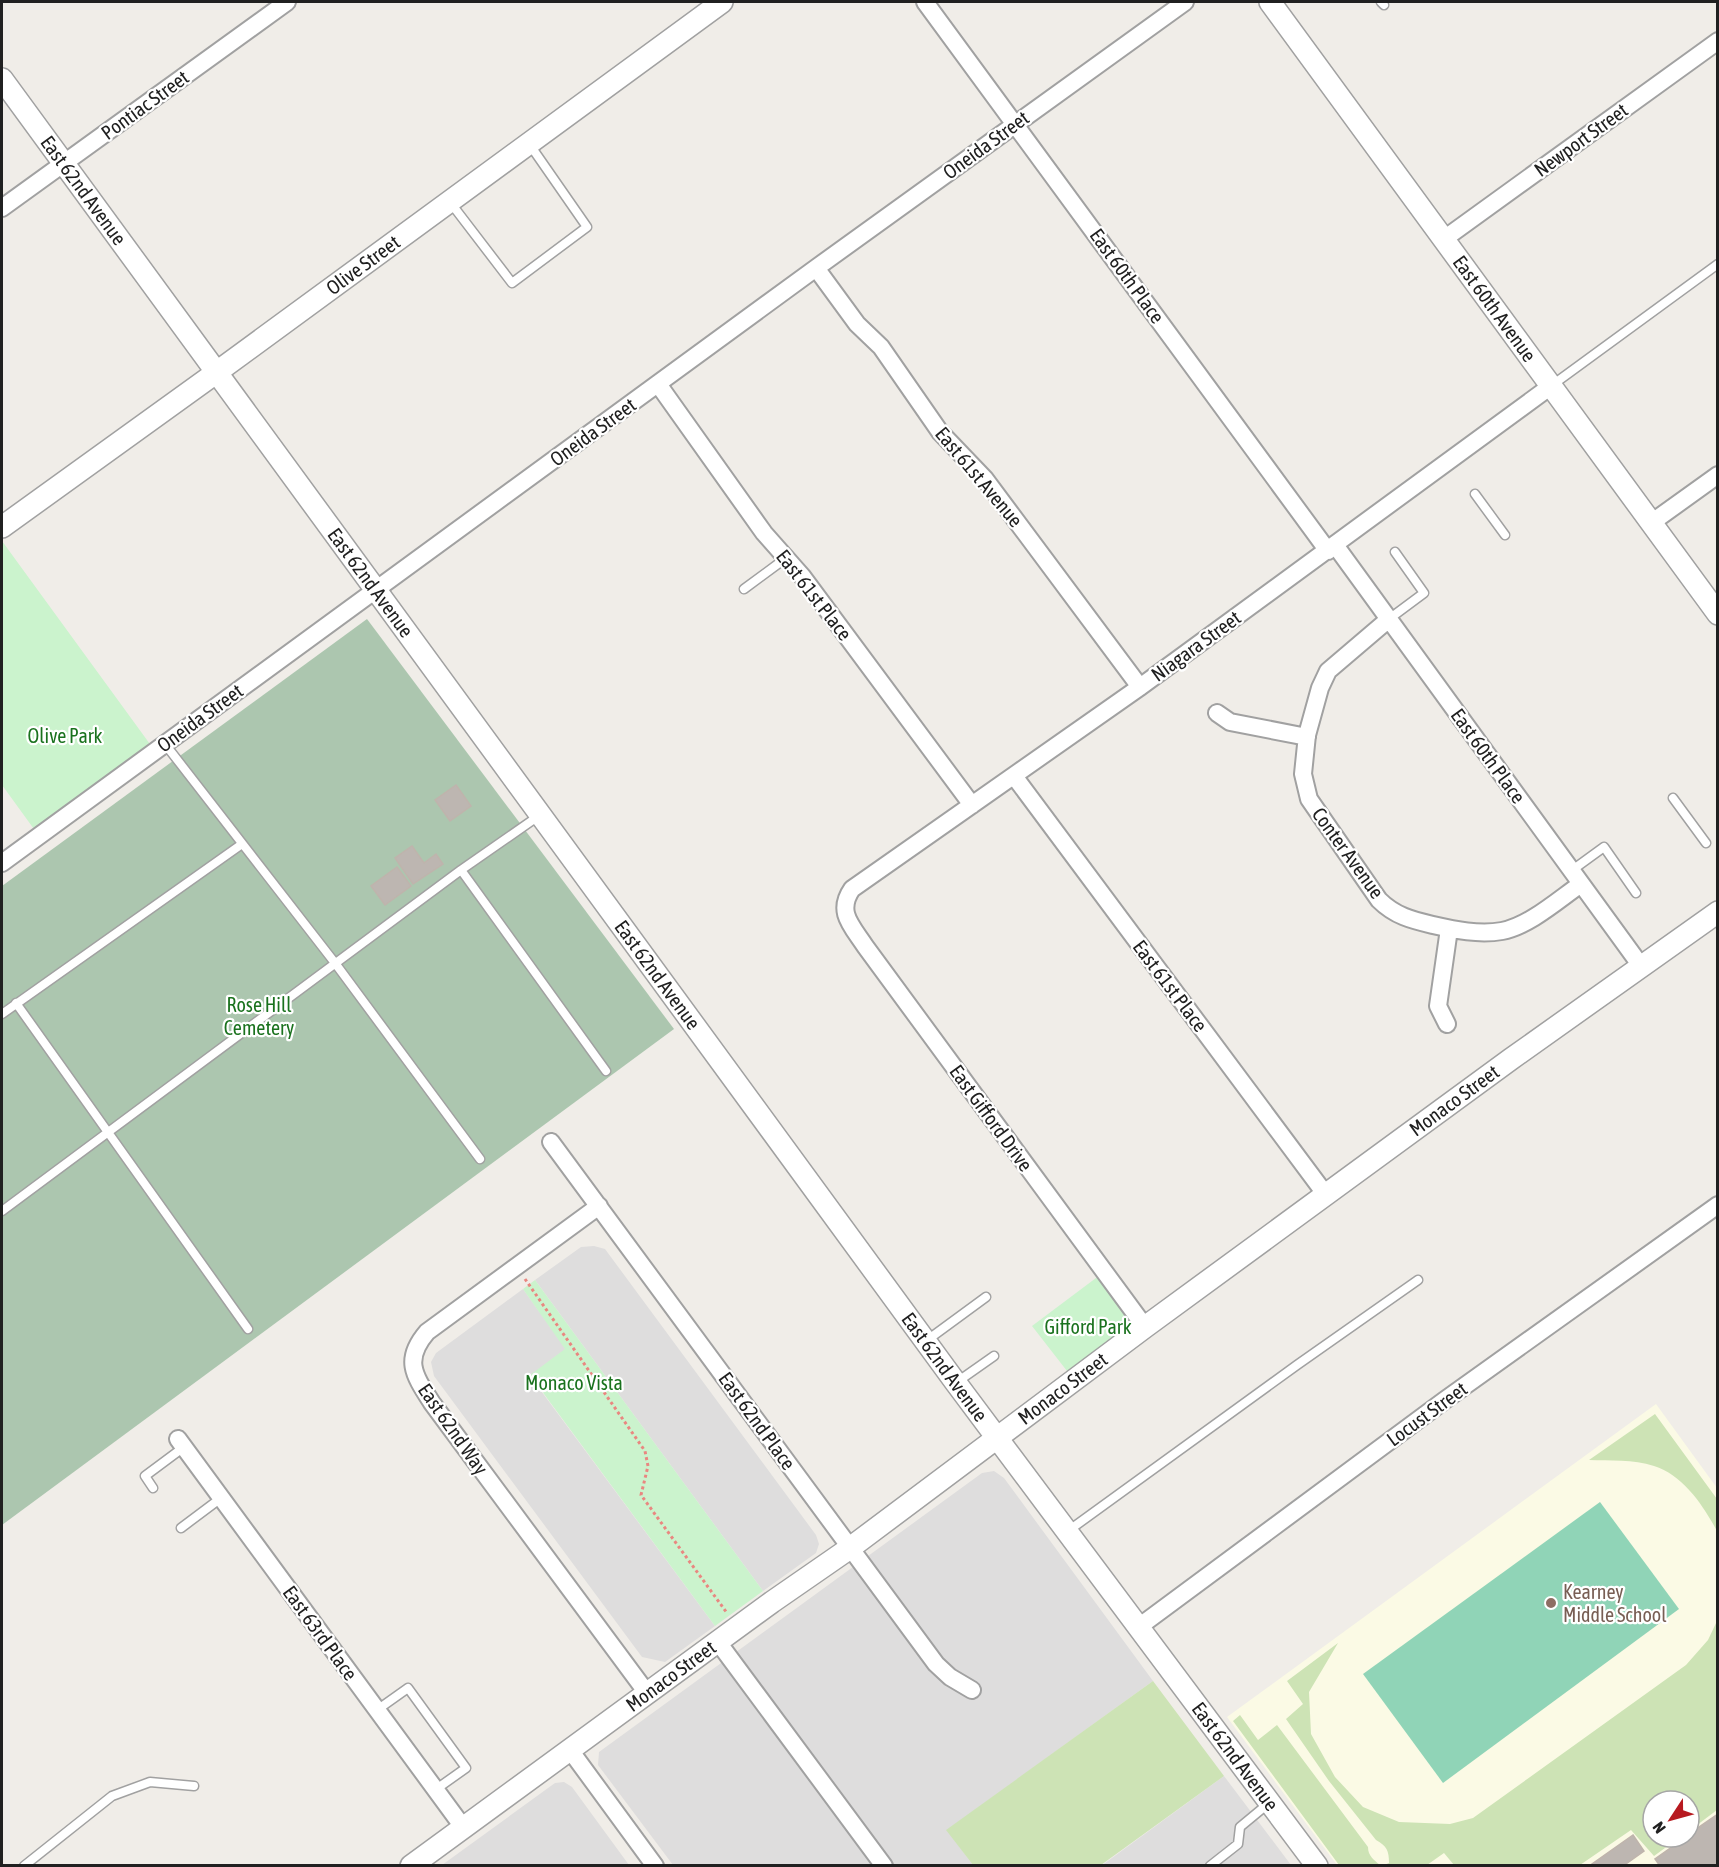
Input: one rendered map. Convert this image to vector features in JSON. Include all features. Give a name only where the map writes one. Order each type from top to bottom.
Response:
[{"type":"street","name":"Pontiac Street","points":[[2,208],[287,2]]},
{"type":"street","name":"Olive Street","points":[[2,527],[722,2]]},
{"type":"street","name":"East 60th Place","points":[[925,2],[1331,548],[1389,619],[1641,966]]},
{"type":"street","name":"Oneida Street","points":[[2,863],[816,268],[1185,2]]},
{"type":"street","name":"East 60th Avenue","points":[[1270,2],[1718,614]]},
{"type":"street","name":"Newport Street","points":[[1444,239],[1718,41]]},
{"type":"street","name":"East 62nd Avenue","points":[[2,79],[956,1383],[1140,1626],[1317,1866]]},
{"type":"street","name":"East 61st Avenue","points":[[816,268],[857,324],[881,347],[940,432],[985,479],[1140,687]]},
{"type":"street","name":"East 61st Place","points":[[658,384],[764,532],[802,576],[972,805]]},
{"type":"street","name":"Niagara Street","points":[[844,905],[852,889],[1140,687],[1551,386]]},
{"type":"street","points":[[1651,523],[1718,475]]},
{"type":"street","name":"Conter Avenue","points":[[1389,619],[1328,671],[1320,688],[1307,737],[1303,774],[1309,799],[1379,900],[1390,910],[1408,919],[1460,931],[1503,931],[1533,918],[1576,877]]},
{"type":"street","points":[[1217,713],[1230,722],[1307,737]]},
{"type":"street","name":"East 61st Place","points":[[1014,776],[1326,1196]]},
{"type":"street","name":"East Gifford Drive","points":[[844,905],[848,921],[865,946],[1145,1327]]},
{"type":"street","name":"Monaco Street","points":[[411,1866],[850,1548],[1145,1327],[1718,912]]},
{"type":"street","points":[[1448,1024],[1438,1006],[1449,929]]},
{"type":"street","name":"East 62nd Place","points":[[551,1142],[936,1664],[950,1677],[972,1690]]},
{"type":"street","name":"Locust Street","points":[[1140,1626],[1445,1400],[1718,1204]]},
{"type":"street","name":"East 62nd Way","points":[[599,1206],[427,1332],[415,1349],[413,1367],[422,1388],[432,1402],[647,1693]]},
{"type":"street","name":"East 63rd Place","points":[[181,1443],[463,1827]]},
{"type":"street","points":[[718,1642],[884,1866]]},
{"type":"street","points":[[570,1750],[655,1866]]},
{"type":"lane","points":[[450,201],[512,283],[587,227],[529,143]]},
{"type":"lane","points":[[1551,386],[1718,264]]},
{"type":"lane","points":[[1475,494],[1505,535]]},
{"type":"lane","points":[[1389,619],[1425,593],[1395,552]]},
{"type":"lane","points":[[744,589],[786,558]]},
{"type":"lane","points":[[165,744],[335,963],[480,1159]]},
{"type":"lane","points":[[1673,798],[1706,843]]},
{"type":"lane","points":[[2,1211],[461,870],[540,814]]},
{"type":"lane","points":[[2,1014],[242,844]]},
{"type":"lane","points":[[1576,877],[1604,847],[1636,893]]},
{"type":"lane","points":[[461,870],[606,1071]]},
{"type":"lane","points":[[16,1004],[248,1329]]},
{"type":"lane","points":[[1068,1531],[1418,1280]]},
{"type":"lane","points":[[926,1341],[986,1297]]},
{"type":"lane","points":[[956,1383],[994,1356]]},
{"type":"lane","points":[[153,1488],[145,1476],[181,1443]]},
{"type":"lane","points":[[181,1528],[221,1498]]},
{"type":"lane","points":[[377,1710],[408,1688],[466,1768],[435,1790]]},
{"type":"lane","points":[[24,1866],[112,1796],[150,1782],[194,1786]]},
{"type":"lane","points":[[1210,1866],[1238,1844],[1240,1827],[1269,1802]]},
{"type":"path","points":[[517,1268],[645,1451],[648,1466],[641,1495],[738,1628]]},
{"type":"shaded area","points":[[594,1246],[605,1249],[816,1535],[819,1544],[816,1553],[763,1591],[535,1280],[581,1247]]},
{"type":"shaded area","points":[[523,1289],[566,1349],[530,1376],[715,1626],[665,1662],[642,1657],[434,1376],[431,1362],[436,1353]]},
{"type":"shaded area","name":"Kearney Middle School","points":[[1656,1404],[1717,1488],[1717,1865],[1337,1865],[1227,1717]]},
{"type":"shaded area","points":[[994,1471],[1004,1478],[1153,1681],[947,1830],[973,1865],[673,1865],[598,1765],[599,1752],[982,1473]]},
{"type":"shaded area","points":[[1224,1776],[1291,1865],[1101,1866]]},
{"type":"shaded area","points":[[564,1782],[572,1787],[629,1865],[442,1865],[555,1783]]},
{"type":"green space","name":"Olive Park","points":[[2,541],[155,751],[39,836],[2,785]]},
{"type":"green space","name":"Rose Hill Cemetery","points":[[367,619],[674,1029],[2,1525],[2,886]]},
{"type":"green space","name":"Gifford Park","points":[[1104,1272],[1145,1327],[1074,1380],[1032,1326]]},
{"type":"green space","name":"Monaco Vista","points":[[535,1280],[763,1591],[715,1626],[530,1375],[565,1349],[523,1289]]},
{"type":"green space","points":[[1655,1414],[1717,1499],[1717,1531],[1691,1492],[1664,1470],[1638,1462],[1589,1460]]},
{"type":"green space","points":[[1600,1502],[1679,1609],[1443,1783],[1363,1674]]},
{"type":"green space","points":[[1717,1621],[1717,1810],[1701,1822],[1701,1789],[1641,1789],[1641,1841],[1631,1830],[1580,1865],[1454,1865],[1444,1853],[1427,1865],[1384,1865],[1389,1863],[1388,1852],[1383,1844],[1376,1840],[1329,1781],[1286,1719],[1303,1704],[1287,1681],[1338,1643],[1309,1692],[1311,1734],[1335,1777],[1363,1807],[1399,1822],[1450,1824],[1473,1818],[1686,1665],[1708,1640]]},
{"type":"green space","points":[[1153,1681],[1224,1776],[1101,1865],[973,1865],[946,1830]]},
{"type":"green space","points":[[1240,1715],[1258,1740],[1277,1725],[1368,1847],[1372,1858],[1380,1865],[1339,1865],[1233,1721]]},
{"type":"green space","points":[[1648,1849],[1664,1849],[1654,1856]]},
{"type":"building","points":[[456,785],[471,806],[450,821],[435,800]]},
{"type":"building","points":[[412,846],[424,863],[436,854],[443,864],[413,884],[395,858]]},
{"type":"building","points":[[397,867],[411,886],[385,905],[371,886]]},
{"type":"building","points":[[1718,1814],[1718,1866],[1660,1866],[1655,1859],[1669,1849],[1701,1849],[1701,1826]]},
{"type":"building","points":[[1633,1835],[1644,1851],[1623,1866],[1593,1866],[1592,1864]]},
{"type":"place","name":"Kearney Middle School","points":[[1551,1603]]}]
